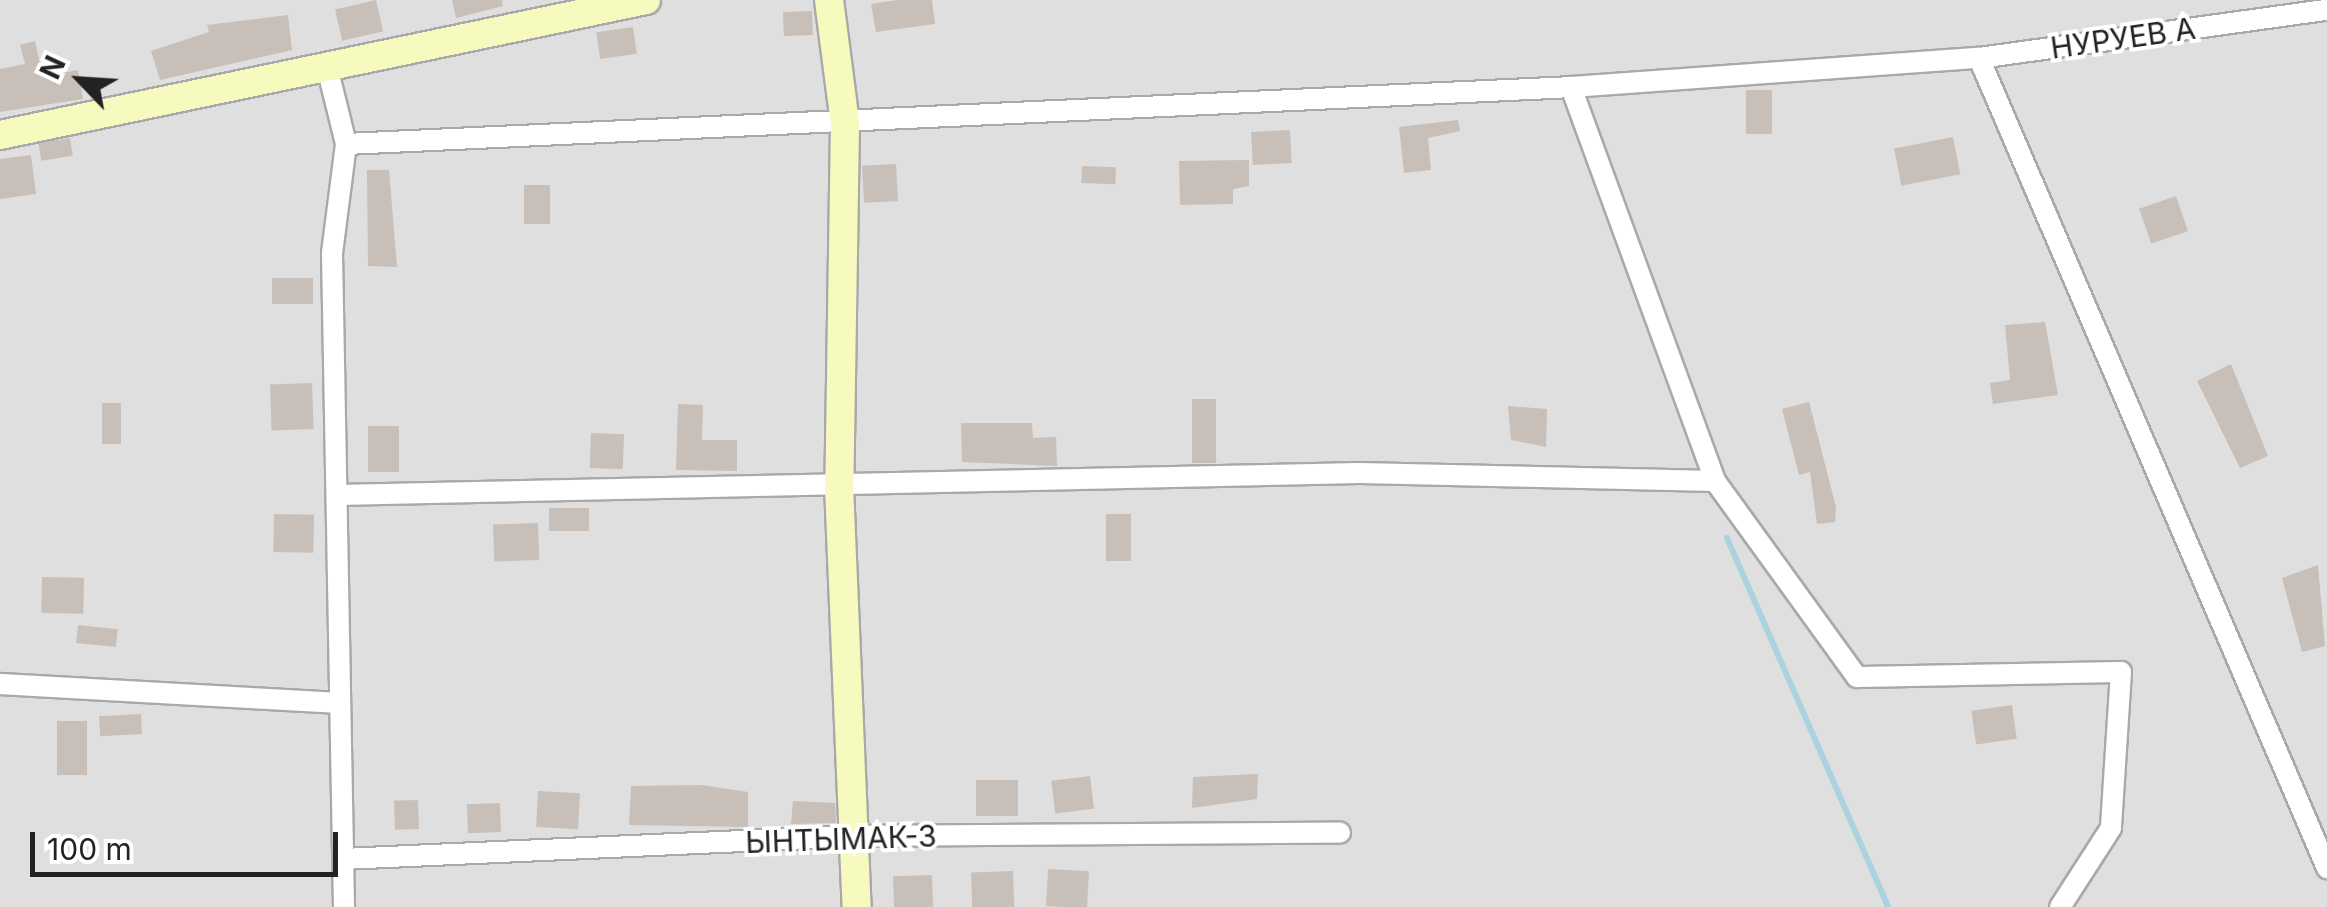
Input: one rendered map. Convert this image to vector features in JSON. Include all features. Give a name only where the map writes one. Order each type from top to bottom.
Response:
[{"type":"street","points":[[0,135],[646,0]]},
{"type":"street","points":[[829,0],[845,124],[840,486],[858,907]]},
{"type":"street","name":"НУРУЕВ А","points":[[346,144],[845,124],[1571,87],[1979,58],[2327,10]]},
{"type":"street","points":[[1979,58],[2327,868]]},
{"type":"street","points":[[327,66],[346,144],[332,253],[344,907]]},
{"type":"street","points":[[1571,87],[1716,481],[1857,677],[2121,672],[2111,828],[2060,907]]},
{"type":"street","points":[[337,496],[1360,473],[1716,481]]},
{"type":"street","points":[[0,684],[338,702]]},
{"type":"street","name":"ЫНТЫМАК-3","points":[[343,859],[854,836],[1340,833]]},
{"type":"shaded area","points":[[0,0],[2327,0],[2327,907],[0,907]]},
{"type":"building","points":[[376,0],[383,31],[342,41],[335,9]]},
{"type":"building","points":[[452,0],[502,0],[503,6],[456,18]]},
{"type":"building","points":[[932,0],[935,24],[876,32],[871,4]]},
{"type":"building","points":[[812,11],[813,35],[784,36],[783,12]]},
{"type":"building","points":[[288,15],[292,50],[160,80],[151,51],[209,32],[207,25]]},
{"type":"building","points":[[633,27],[637,54],[600,59],[596,32]]},
{"type":"building","points":[[35,41],[43,77],[78,70],[83,99],[0,112],[0,69],[25,64],[20,45]]},
{"type":"building","points":[[1746,90],[1772,90],[1772,134],[1746,134]]},
{"type":"building","points":[[1458,120],[1460,131],[1428,138],[1431,170],[1404,173],[1399,127]]},
{"type":"building","points":[[1290,130],[1292,163],[1253,165],[1251,132]]},
{"type":"building","points":[[1953,137],[1960,174],[1901,186],[1894,148]]},
{"type":"building","points":[[70,138],[73,156],[41,161],[38,143]]},
{"type":"building","points":[[31,155],[36,194],[0,199],[0,159]]},
{"type":"building","points":[[1249,160],[1249,186],[1233,189],[1233,204],[1180,205],[1179,161]]},
{"type":"building","points":[[896,164],[898,201],[864,203],[862,166]]},
{"type":"building","points":[[1082,166],[1116,167],[1115,184],[1081,183]]},
{"type":"building","points":[[367,170],[389,170],[397,267],[368,266]]},
{"type":"building","points":[[524,185],[550,185],[550,224],[524,224]]},
{"type":"building","points":[[2176,196],[2188,231],[2151,244],[2139,209]]},
{"type":"building","points":[[272,278],[313,278],[313,304],[272,304]]},
{"type":"building","points":[[2045,322],[2058,395],[1993,404],[1990,383],[2010,380],[2005,325]]},
{"type":"building","points":[[2231,364],[2268,456],[2240,468],[2197,381]]},
{"type":"building","points":[[312,383],[314,429],[272,430],[270,384]]},
{"type":"building","points":[[1192,399],[1216,399],[1216,463],[1192,463]]},
{"type":"building","points":[[1809,402],[1836,507],[1835,522],[1817,524],[1810,472],[1799,475],[1782,409]]},
{"type":"building","points":[[102,403],[121,403],[121,444],[102,444]]},
{"type":"building","points":[[678,404],[703,405],[702,440],[737,440],[737,471],[676,470]]},
{"type":"building","points":[[1508,406],[1547,409],[1546,447],[1511,440]]},
{"type":"building","points":[[961,423],[1032,423],[1033,438],[1056,437],[1057,466],[962,462]]},
{"type":"building","points":[[368,426],[399,426],[399,472],[368,472]]},
{"type":"building","points":[[591,433],[624,434],[623,469],[590,468]]},
{"type":"building","points":[[549,508],[589,508],[589,531],[549,531]]},
{"type":"building","points":[[274,514],[314,515],[313,553],[273,552]]},
{"type":"building","points":[[1106,514],[1131,514],[1131,561],[1106,561]]},
{"type":"building","points":[[538,523],[539,560],[494,562],[493,525]]},
{"type":"building","points":[[2318,565],[2325,646],[2302,652],[2282,578]]},
{"type":"building","points":[[42,577],[84,578],[83,614],[41,613]]},
{"type":"building","points":[[78,625],[118,629],[116,647],[76,643]]},
{"type":"building","points":[[2012,705],[2017,739],[1976,744],[1971,711]]},
{"type":"building","points":[[141,714],[142,734],[100,736],[99,716]]},
{"type":"building","points":[[57,721],[87,721],[87,775],[57,775]]},
{"type":"building","points":[[1258,774],[1257,799],[1192,808],[1193,777]]},
{"type":"building","points":[[1090,776],[1094,809],[1055,814],[1051,781]]},
{"type":"building","points":[[976,780],[1018,780],[1018,816],[976,816]]},
{"type":"building","points":[[701,785],[748,792],[748,827],[629,825],[631,786]]},
{"type":"building","points":[[538,791],[580,793],[578,829],[536,827]]},
{"type":"building","points":[[418,800],[419,829],[395,830],[394,801]]},
{"type":"building","points":[[793,801],[835,803],[836,823],[791,824]]},
{"type":"building","points":[[500,803],[501,832],[468,833],[467,804]]},
{"type":"building","points":[[1048,869],[1089,871],[1087,907],[1046,906]]},
{"type":"building","points":[[1013,871],[1014,907],[972,907],[971,872]]},
{"type":"building","points":[[932,875],[933,907],[894,907],[893,876]]},
{"type":"waterway","points":[[1727,538],[1888,907]]}]
